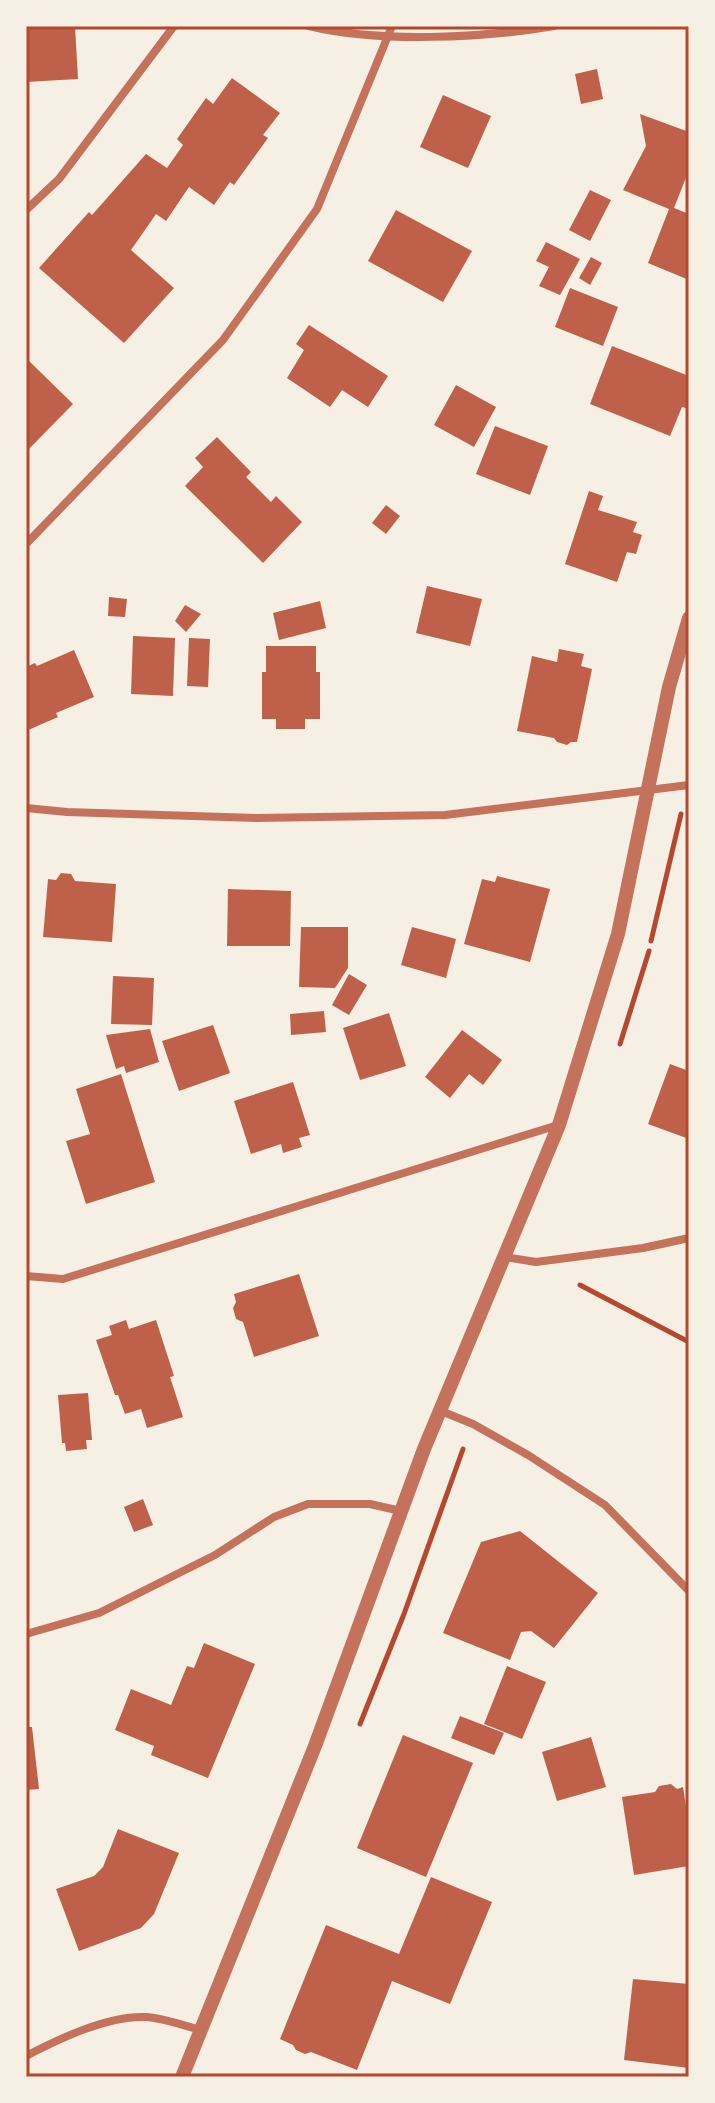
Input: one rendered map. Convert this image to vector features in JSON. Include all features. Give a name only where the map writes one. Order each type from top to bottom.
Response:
[{"type":"street","points":[[26,210],[59,179],[174,26]]},
{"type":"street","points":[[309,26],[388,37],[518,32],[554,26]]},
{"type":"street","points":[[26,544],[223,340],[317,209],[392,26]]},
{"type":"street","points":[[182,2077],[315,1746],[401,1511],[559,1125],[618,934],[669,687],[689,618]]},
{"type":"street","points":[[26,808],[257,818],[445,815],[689,785]]},
{"type":"street","points":[[26,1276],[63,1279],[559,1125]]},
{"type":"street","points":[[505,1257],[536,1262],[643,1248],[689,1238]]},
{"type":"street","points":[[441,1411],[473,1424],[528,1455],[605,1505],[689,1590]]},
{"type":"street","points":[[26,1634],[99,1613],[215,1555],[274,1517],[308,1504],[370,1504],[401,1511]]},
{"type":"street","points":[[26,2056],[70,2034],[104,2023],[146,2017],[202,2030]]},
{"type":"path","points":[[536,1262],[689,1342]]},
{"type":"building","points":[[26,26],[75,26],[78,79],[26,82]]},
{"type":"building","points":[[597,69],[603,99],[581,104],[575,74]]},
{"type":"building","points":[[232,78],[280,113],[263,135],[268,138],[234,185],[230,182],[214,205],[189,187],[166,221],[156,214],[131,250],[174,288],[124,343],[39,268],[146,154],[167,168],[183,145],[177,139],[206,98],[213,104]]},
{"type":"building","points":[[443,95],[491,116],[468,168],[420,147]]},
{"type":"building","points":[[640,114],[689,132],[689,170],[674,208],[689,214],[689,280],[648,263],[669,209],[623,190],[646,146]]},
{"type":"building","points":[[590,190],[611,200],[590,241],[569,230]]},
{"type":"building","points":[[396,210],[472,251],[443,302],[368,261]]},
{"type":"building","points":[[546,242],[580,259],[560,295],[539,286],[549,267],[536,261]]},
{"type":"building","points":[[591,257],[602,263],[590,285],[579,278]]},
{"type":"building","points":[[570,288],[618,307],[603,346],[555,327]]},
{"type":"building","points":[[309,325],[388,376],[368,407],[342,390],[330,407],[287,378],[304,350],[296,344]]},
{"type":"building","points":[[612,346],[689,376],[689,409],[682,407],[670,436],[590,404]]},
{"type":"building","points":[[26,358],[73,404],[26,452]]},
{"type":"building","points":[[456,385],[496,407],[474,447],[434,425]]},
{"type":"building","points":[[495,426],[548,446],[530,495],[476,474]]},
{"type":"building","points":[[217,437],[251,472],[246,477],[271,502],[276,496],[302,522],[263,563],[185,486],[203,467],[195,458]]},
{"type":"building","points":[[589,491],[603,496],[598,510],[637,522],[633,532],[642,535],[636,554],[627,552],[617,582],[565,564]]},
{"type":"building","points":[[386,505],[400,516],[386,534],[372,523]]},
{"type":"building","points":[[427,586],[482,599],[470,646],[416,633]]},
{"type":"building","points":[[109,597],[127,599],[125,617],[108,616]]},
{"type":"building","points":[[320,601],[326,628],[279,640],[273,613]]},
{"type":"building","points":[[185,605],[201,614],[186,632],[175,621]]},
{"type":"building","points":[[133,636],[175,638],[173,696],[131,694]]},
{"type":"building","points":[[189,638],[210,639],[208,687],[187,686]]},
{"type":"building","points":[[266,646],[316,646],[316,672],[320,672],[320,719],[305,719],[305,729],[276,729],[276,719],[262,719],[262,672],[266,672]]},
{"type":"building","points":[[559,649],[584,654],[581,666],[592,669],[577,742],[567,745],[554,738],[517,731],[532,656],[557,662]]},
{"type":"building","points":[[74,650],[94,697],[56,713],[58,717],[26,731],[26,667],[35,663],[37,666]]},
{"type":"building","points":[[61,873],[71,874],[75,881],[116,884],[112,942],[43,937],[48,879],[56,880]]},
{"type":"building","points":[[497,876],[550,889],[530,962],[464,944],[482,879],[495,882]]},
{"type":"building","points":[[228,889],[291,891],[290,946],[227,946]]},
{"type":"building","points":[[301,927],[348,927],[348,968],[335,988],[299,987]]},
{"type":"building","points":[[412,927],[456,939],[446,978],[401,965]]},
{"type":"building","points":[[349,974],[367,985],[349,1015],[332,1005]]},
{"type":"building","points":[[113,976],[154,978],[152,1025],[111,1024]]},
{"type":"building","points":[[324,1011],[326,1032],[291,1035],[290,1014]]},
{"type":"building","points":[[389,1013],[406,1066],[360,1080],[343,1028]]},
{"type":"building","points":[[213,1025],[230,1073],[179,1091],[162,1041]]},
{"type":"building","points":[[150,1029],[159,1062],[126,1073],[124,1066],[116,1069],[106,1035]]},
{"type":"building","points":[[462,1030],[502,1060],[483,1085],[469,1074],[450,1098],[425,1077]]},
{"type":"building","points":[[670,1064],[689,1071],[689,1139],[648,1124]]},
{"type":"building","points":[[121,1074],[155,1182],[86,1204],[66,1141],[90,1134],[76,1089]]},
{"type":"building","points":[[293,1082],[310,1135],[299,1138],[302,1147],[283,1153],[281,1144],[251,1154],[234,1101]]},
{"type":"building","points":[[299,1274],[319,1336],[254,1357],[243,1322],[236,1319],[234,1294]]},
{"type":"building","points":[[126,1320],[129,1329],[156,1320],[183,1417],[147,1428],[141,1409],[125,1414],[96,1340],[112,1335],[109,1326]]},
{"type":"building","points":[[88,1393],[92,1440],[86,1440],[87,1449],[66,1451],[65,1443],[62,1443],[58,1395]]},
{"type":"building","points":[[143,1499],[153,1525],[134,1532],[124,1507]]},
{"type":"building","points":[[520,1531],[598,1593],[554,1648],[531,1631],[521,1632],[510,1660],[443,1633],[481,1542]]},
{"type":"building","points":[[204,1643],[255,1664],[208,1778],[151,1755],[154,1746],[115,1730],[131,1689],[171,1705],[187,1666],[194,1668]]},
{"type":"building","points":[[507,1666],[546,1682],[522,1739],[484,1724]]},
{"type":"building","points":[[460,1716],[504,1733],[494,1755],[451,1738]]},
{"type":"building","points":[[26,1727],[32,1727],[39,1789],[26,1790]]},
{"type":"building","points":[[403,1735],[473,1763],[426,1877],[357,1848]]},
{"type":"building","points":[[591,1737],[606,1787],[557,1801],[542,1752]]},
{"type":"building","points":[[671,1784],[677,1789],[683,1787],[689,1825],[689,1866],[634,1875],[622,1797],[655,1792],[659,1786]]},
{"type":"building","points":[[118,1829],[179,1853],[154,1914],[141,1928],[79,1951],[56,1889],[94,1876],[103,1867]]},
{"type":"building","points":[[431,1877],[492,1902],[450,2004],[392,1981],[357,2070],[311,2052],[305,2054],[280,2039],[326,1925],[399,1954]]},
{"type":"building","points":[[633,1979],[689,1984],[689,2068],[624,2060]]}]
